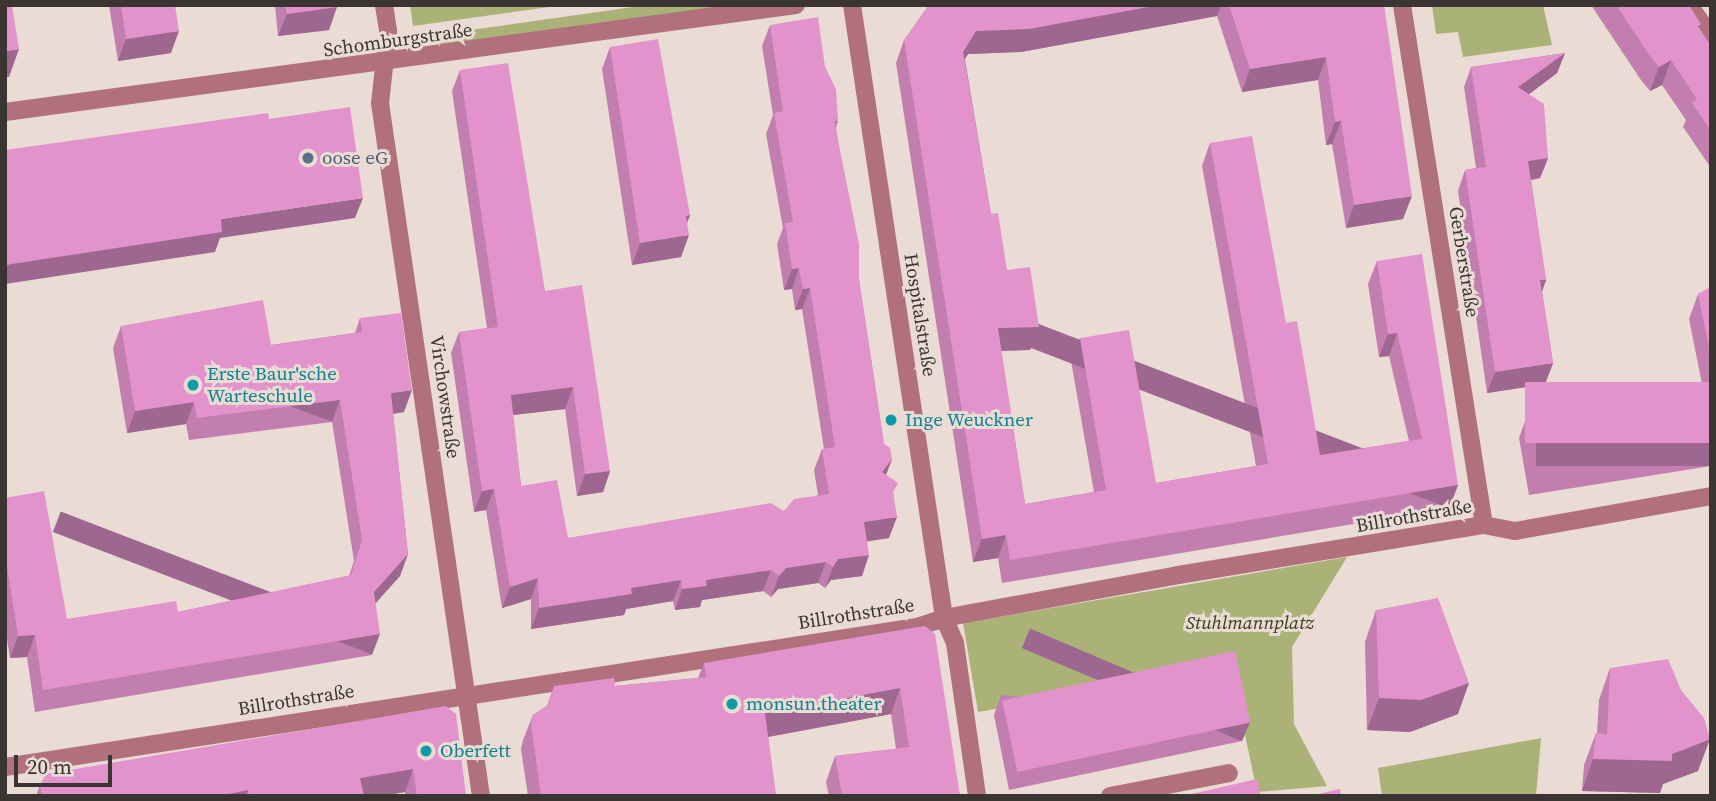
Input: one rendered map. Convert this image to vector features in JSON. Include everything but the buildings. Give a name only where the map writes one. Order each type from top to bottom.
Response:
[{"type":"street","name":"Virchowstraße","points":[[384,5],[384,64],[380,103],[481,796]]},
{"type":"street","name":"Schomburgstraße","points":[[5,112],[384,64],[796,5]]},
{"type":"street","name":"Hospitalstraße","points":[[852,5],[944,618],[955,643],[977,796]]},
{"type":"street","name":"Gerberstraße","points":[[1402,5],[1484,525]]},
{"type":"street","points":[[1689,5],[1711,37]]},
{"type":"street","name":"Billrothstraße","points":[[5,767],[917,627],[944,618],[1484,525],[1515,531],[1711,496]]},
{"type":"street","points":[[1110,796],[1228,773]]},
{"type":"green space","points":[[410,5],[563,5],[413,26]]},
{"type":"green space","points":[[647,5],[769,5],[438,52],[436,35]]},
{"type":"green space","points":[[1432,5],[1543,5],[1552,45],[1463,57],[1458,32],[1436,34]]},
{"type":"green space","name":"Stuhlmannplatz","points":[[1347,557],[1292,647],[1294,724],[1327,786],[1257,792],[1231,667],[978,712],[963,623]]},
{"type":"green space","points":[[1541,738],[1536,796],[1382,796],[1378,768]]},
{"type":"place","name":"oose eG","points":[[308,158]]},
{"type":"place","name":"Erste Baur'sche Warteschule","points":[[193,385]]},
{"type":"place","name":"Inge Weuckner","points":[[891,420]]},
{"type":"place","name":"monsun.theater","points":[[732,704]]},
{"type":"place","name":"Oberfett","points":[[426,751]]}]
